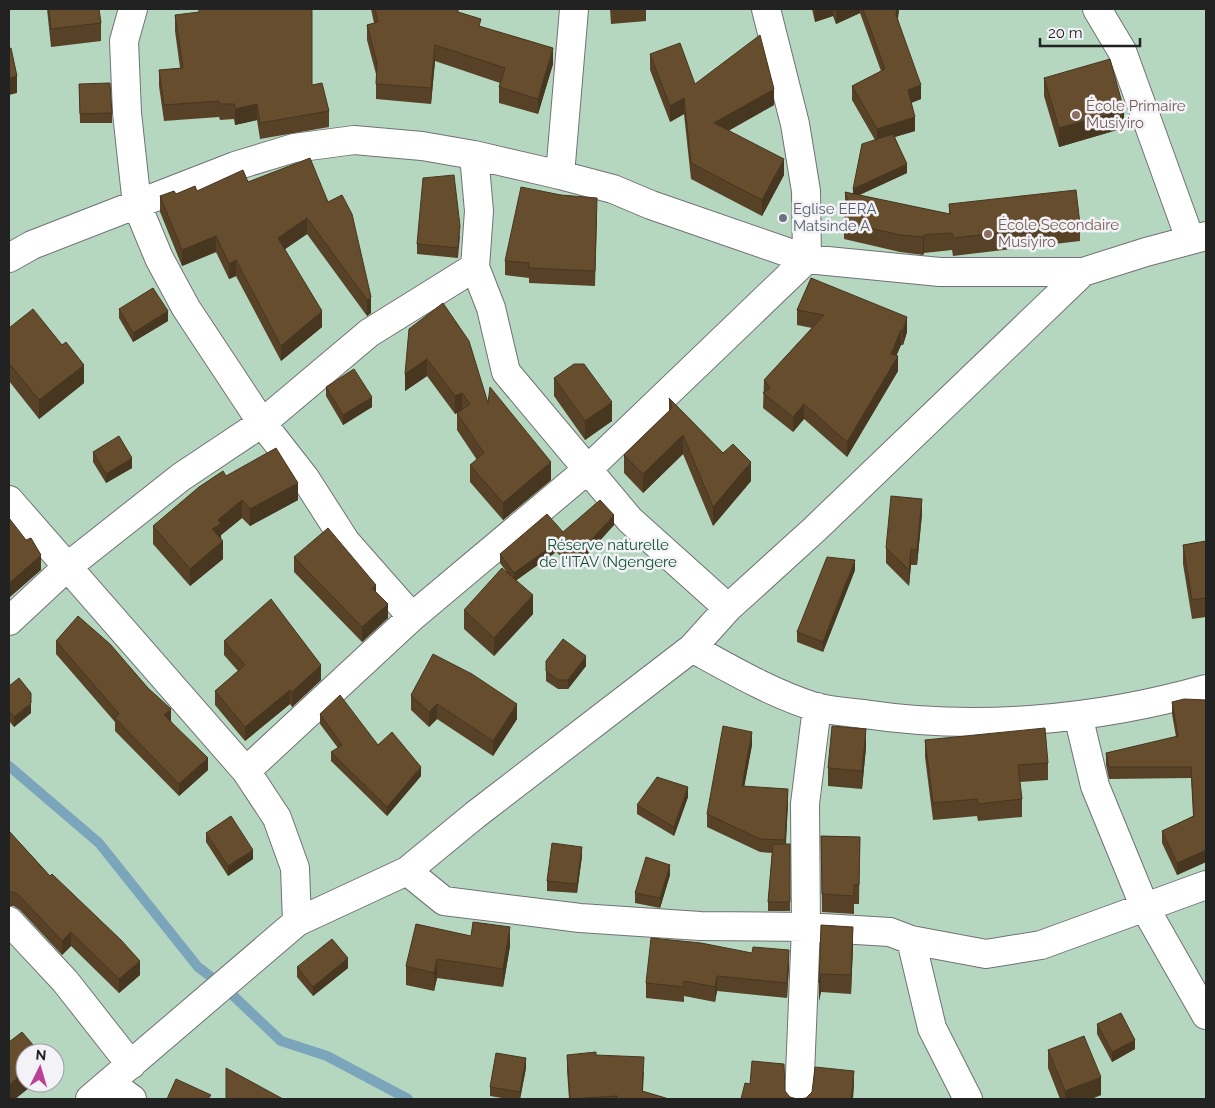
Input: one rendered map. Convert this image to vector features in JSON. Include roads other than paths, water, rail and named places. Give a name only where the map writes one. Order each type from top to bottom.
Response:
[{"type":"street","points":[[133,9],[124,41],[127,113],[137,205],[159,258],[186,308],[262,423],[305,478],[346,542],[412,617]]},
{"type":"street","points":[[560,175],[574,9]]},
{"type":"street","points":[[246,771],[412,617],[587,470],[808,259],[806,191],[795,124],[766,9]]},
{"type":"street","points":[[9,258],[32,245],[235,166],[294,148],[354,140],[422,146],[474,155],[560,175],[613,190],[651,206],[808,259],[940,272],[1083,272],[1198,237],[1122,51],[1097,9]]},
{"type":"street","points":[[474,155],[479,211],[475,267],[491,308],[506,372],[630,520],[728,608]]},
{"type":"street","points":[[9,621],[67,567],[181,477],[262,423],[370,333],[475,267]]},
{"type":"street","points":[[100,1091],[297,922],[407,871],[475,815],[692,648],[728,608],[815,529],[1083,272]]},
{"type":"street","points":[[9,500],[246,771],[276,818],[295,868],[297,922]]},
{"type":"street","points":[[692,648],[759,685],[816,707],[901,720],[1001,722],[1078,715],[1177,697],[1206,689]]},
{"type":"street","points":[[799,1099],[806,927],[805,804],[816,707]]},
{"type":"street","points":[[1078,715],[1095,786],[1146,908],[1206,1015]]},
{"type":"street","points":[[407,871],[444,900],[580,918],[700,926],[806,927],[890,932],[910,940],[986,954],[1041,945],[1206,885]]},
{"type":"street","points":[[9,921],[64,981],[130,1065]]},
{"type":"street","points":[[910,940],[932,1028],[968,1099]]},
{"type":"street","points":[[100,1091],[132,1099]]},
{"type":"waterway","points":[[9,766],[99,843],[198,967],[222,985],[281,1041],[327,1056],[408,1099]]},
{"type":"place","name":"École Primaire Musiyiro","points":[[1076,115]]},
{"type":"place","name":"Eglise EERA Matsinde A","points":[[783,218]]},
{"type":"place","name":"École Secondaire Musiyiro","points":[[988,234]]},
{"type":"park label","name":"Réserve naturelle de l'ITAV (Ngengere","points":[[608,554]]}]
